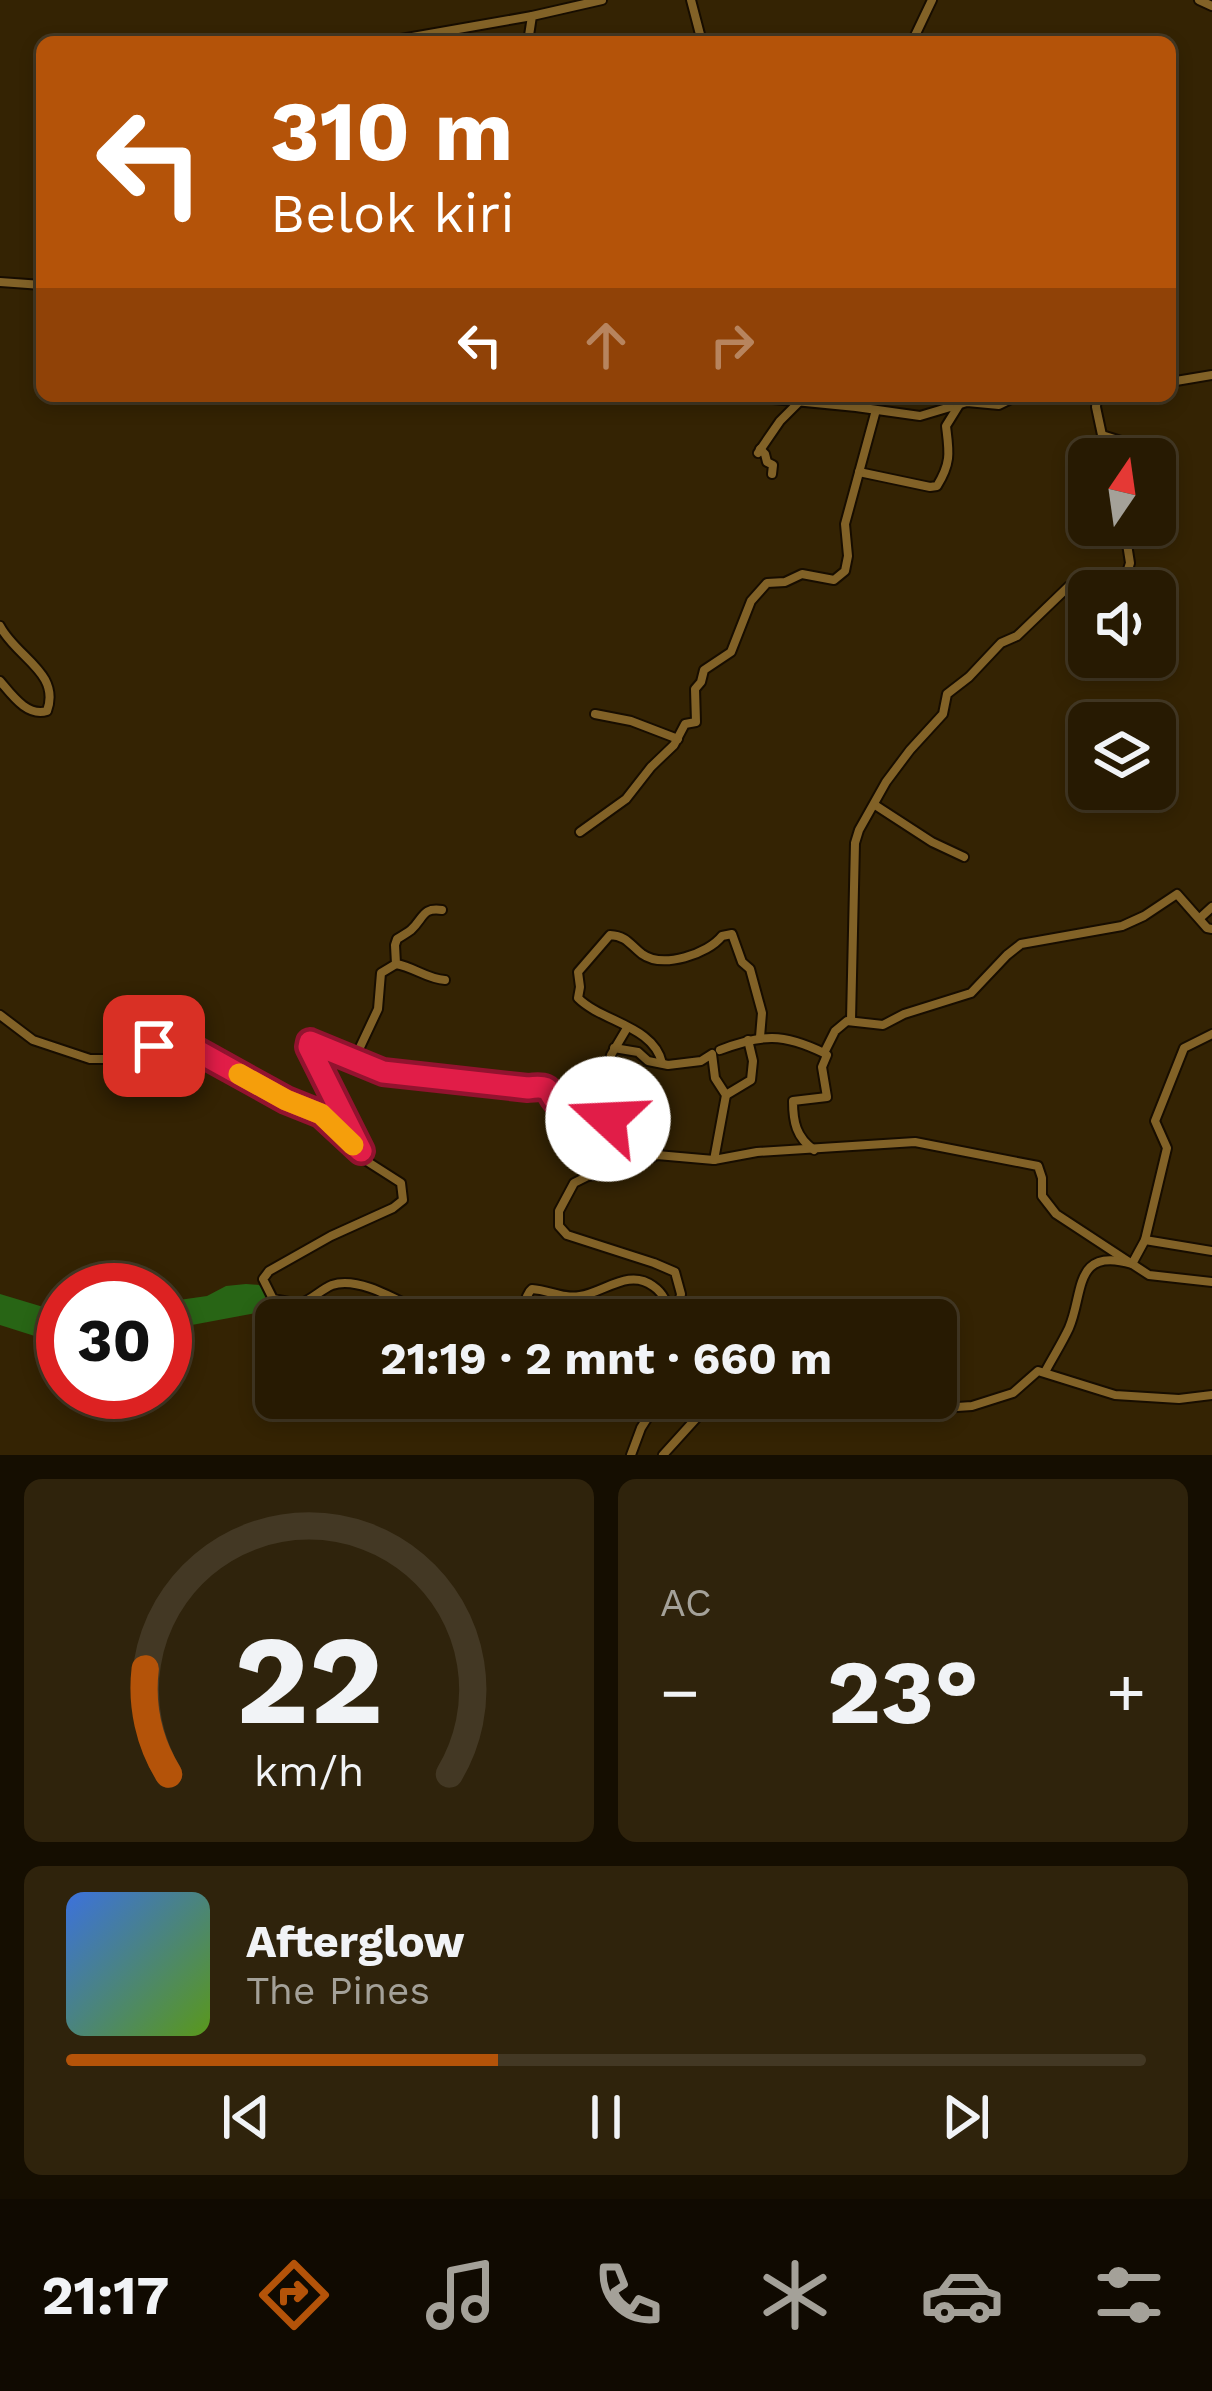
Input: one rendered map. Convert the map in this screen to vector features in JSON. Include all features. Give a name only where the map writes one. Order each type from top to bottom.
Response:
[{"type":"street","points":[[417,36],[602,0]]},
{"type":"street","points":[[692,0],[701,36]]},
{"type":"street","points":[[915,36],[932,0]]},
{"type":"street","points":[[1199,0],[1212,7]]},
{"type":"street","points":[[529,36],[532,16]]},
{"type":"street","points":[[0,282],[36,285]]},
{"type":"street","points":[[1176,381],[1212,375]]},
{"type":"street","points":[[790,402],[820,402]]},
{"type":"street","points":[[847,402],[920,416],[959,404],[1005,402]]},
{"type":"street","points":[[1096,402],[1102,435],[1118,438]]},
{"type":"street","points":[[772,474],[773,465],[759,451],[798,403]]},
{"type":"street","points":[[859,472],[937,486],[950,446],[946,426],[959,404]]},
{"type":"street","points":[[580,832],[619,807],[678,739],[686,722],[696,722],[695,689],[704,670],[731,652],[751,601],[766,583],[802,574],[834,580],[845,571],[845,524],[876,410]]},
{"type":"street","points":[[851,1020],[854,843],[863,821],[905,756],[941,718],[946,694],[1068,587]]},
{"type":"street","points":[[0,626],[13,647],[50,684],[47,711],[28,710],[0,681]]},
{"type":"street","points":[[595,714],[631,721],[678,739]]},
{"type":"street","points":[[875,805],[964,857]]},
{"type":"street","points":[[814,1150],[795,1127],[793,1101],[827,1097],[824,1053],[842,1023],[880,1025],[966,995],[979,988],[1021,944],[1122,926],[1175,894],[1212,929]]},
{"type":"street","points":[[1201,918],[1212,907]]},
{"type":"street","points":[[396,964],[397,939],[427,910],[442,910]]},
{"type":"street","points":[[662,1063],[652,1041],[617,1019],[588,1009],[577,997],[578,972],[615,934],[646,956],[674,959],[715,945],[730,934],[750,969],[762,1013],[760,1037]]},
{"type":"street","points":[[354,1060],[377,1009],[380,974],[396,964],[445,980]]},
{"type":"street","points":[[0,1015],[33,1040],[90,1059],[112,1059],[154,1046],[192,1048],[321,1114],[361,1151]]},
{"type":"street","points":[[273,1299],[263,1279],[269,1270],[403,1200],[401,1183],[365,1160],[309,1044],[314,1042],[376,1071],[544,1088],[563,1107],[605,1121],[610,1062],[627,1028]]},
{"type":"street","points":[[1132,1264],[1145,1240],[1167,1148],[1155,1121],[1184,1048],[1212,1034]]},
{"type":"street","points":[[720,1050],[760,1037],[793,1039],[824,1053]]},
{"type":"street","points":[[726,1095],[751,1080],[754,1061],[748,1040]]},
{"type":"street","points":[[614,1048],[668,1065],[701,1061],[712,1054],[715,1078],[726,1095],[715,1160]]},
{"type":"street","points":[[679,1299],[675,1272],[567,1235],[559,1226],[559,1211],[574,1183],[657,1155],[715,1160],[757,1152],[915,1142],[1032,1164],[1040,1171],[1042,1196],[1056,1214],[1132,1264],[1149,1275],[1212,1282]]},
{"type":"street","points":[[1145,1240],[1212,1251]]},
{"type":"street","points":[[1045,1372],[1071,1324],[1081,1278],[1105,1260],[1132,1264]]},
{"type":"street","points":[[526,1299],[532,1288],[584,1296],[640,1278],[664,1299]]},
{"type":"street","points":[[313,1299],[336,1284],[356,1285],[395,1299]]},
{"type":"street","points":[[957,1406],[1012,1393],[1038,1371],[1115,1395],[1179,1400],[1212,1395]]},
{"type":"street","points":[[631,1455],[647,1419]]},
{"type":"street","points":[[662,1455],[694,1419]]},
{"type":"green space","points":[[259,1285],[274,1296],[299,1299],[255,1299],[255,1313],[192,1325],[192,1298],[226,1286]]},
{"type":"green space","points":[[0,1294],[36,1305],[36,1336],[0,1325]]},
{"type":"slow traffic","points":[[239,1074],[321,1114],[353,1145]]},
{"type":"route","points":[[154,1046],[192,1048],[321,1114],[361,1151],[310,1042],[383,1072],[544,1088],[563,1107],[608,1119]]}]
